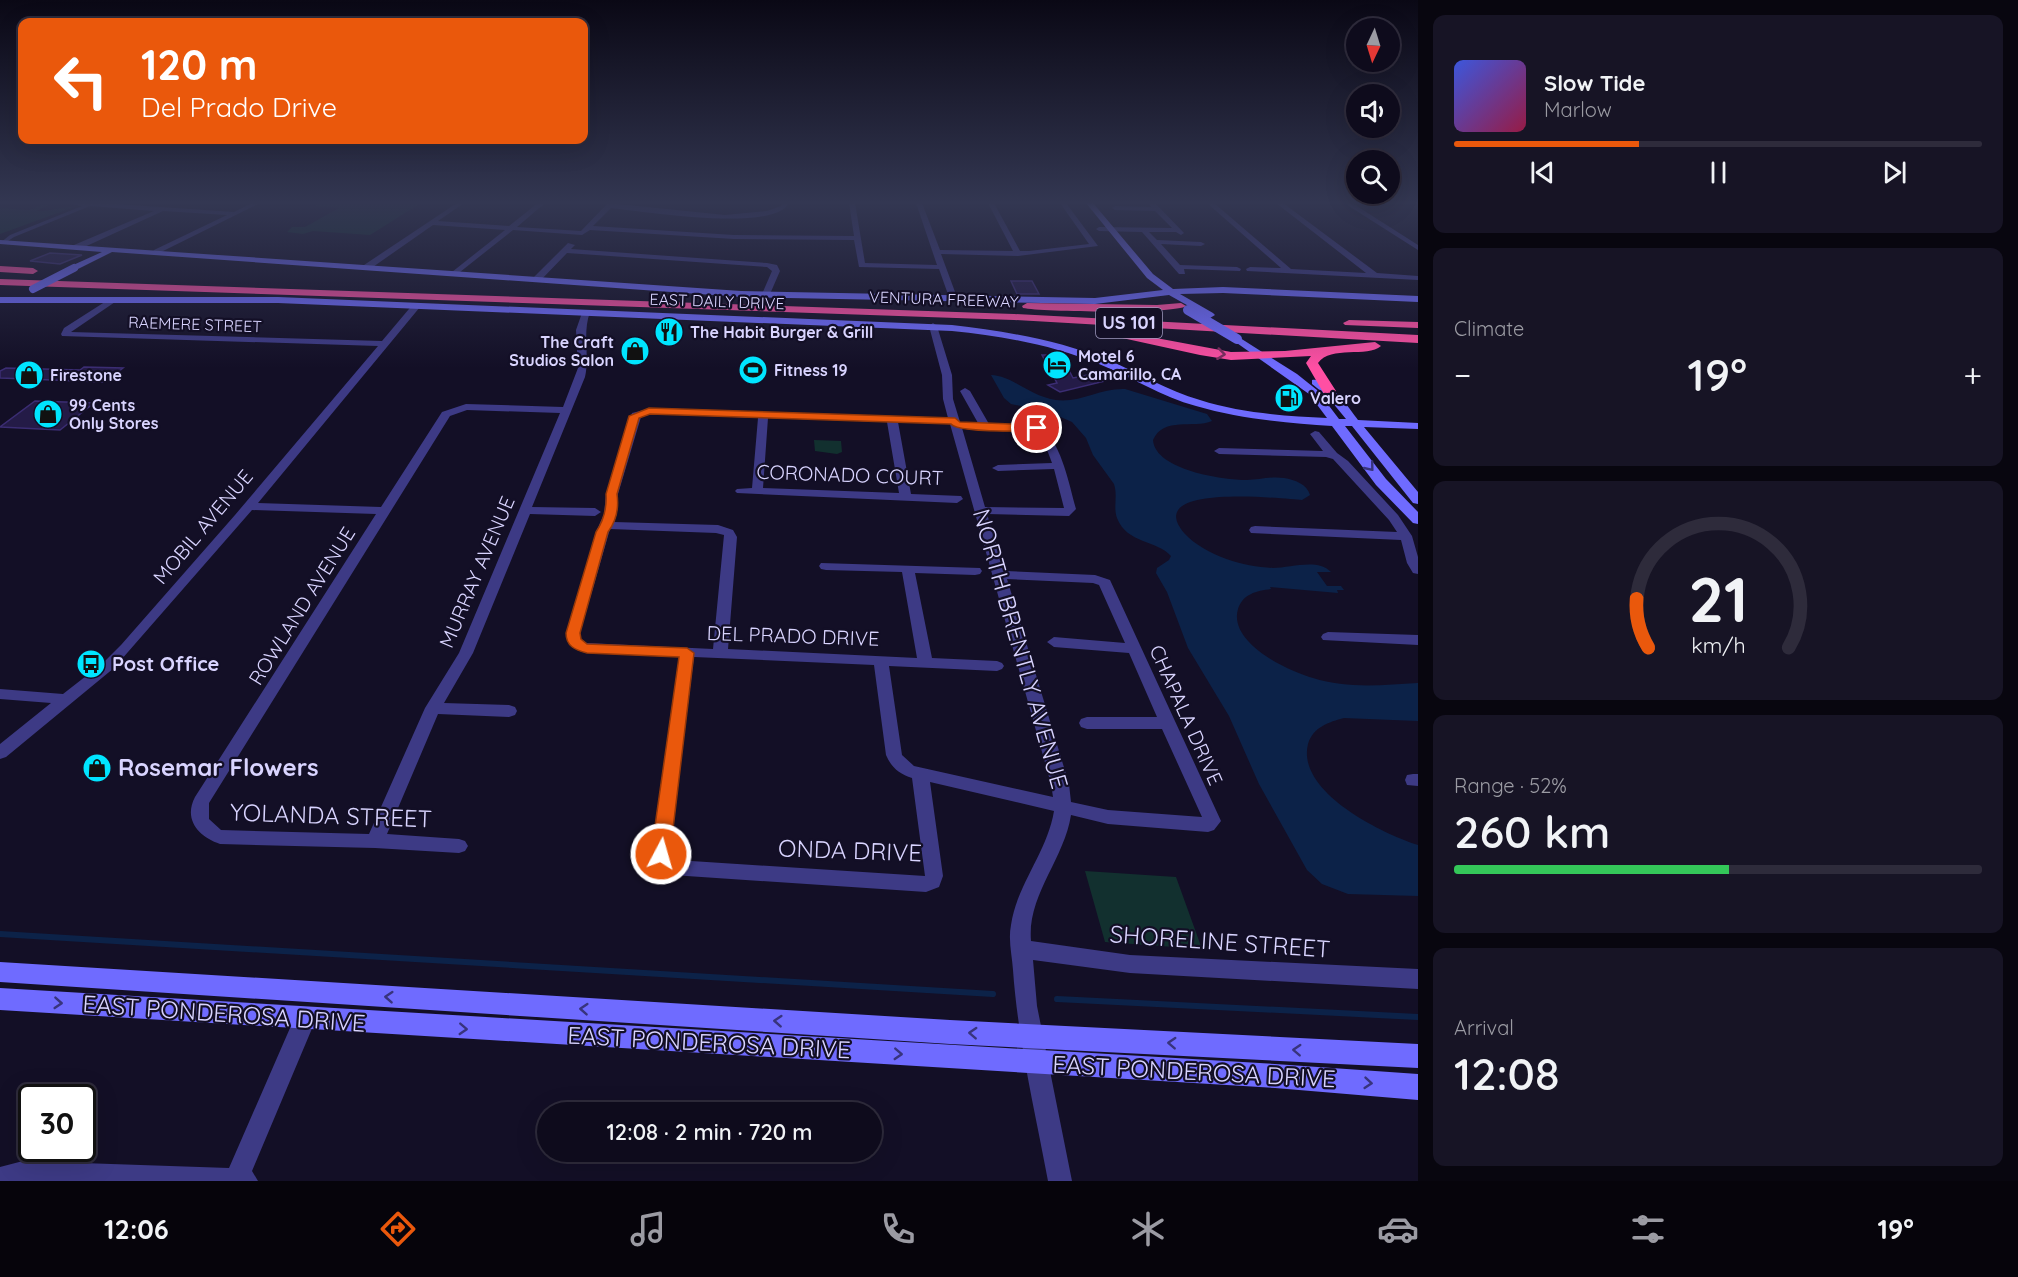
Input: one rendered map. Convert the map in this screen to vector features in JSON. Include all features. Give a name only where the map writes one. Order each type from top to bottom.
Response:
[{"type":"highway","points":[[0,269],[166,281]]},
{"type":"highway","name":"VENTURA FREEWAY","points":[[0,275],[1418,327]]},
{"type":"highway","name":"VENTURA FREEWAY","points":[[0,282],[1116,322],[1418,339]]},
{"type":"highway","points":[[0,287],[185,289]]},
{"type":"highway","points":[[910,307],[1185,308]]},
{"type":"highway","points":[[840,312],[1087,329],[1135,336],[1221,355],[1270,356],[1418,345]]},
{"type":"highway","points":[[1329,391],[1313,367],[1312,361],[1324,354],[1342,349]]},
{"type":"main road","points":[[0,306],[94,258]]},
{"type":"main road","points":[[259,258],[766,294],[954,300],[1107,301],[1163,291],[1234,286],[1418,297]]},
{"type":"main road","points":[[1123,258],[1185,308],[1329,391],[1418,500]]},
{"type":"main road","points":[[1134,258],[1163,291],[1202,310],[1251,340],[1313,392],[1381,482],[1418,520]]},
{"type":"main road","points":[[1163,291],[1247,290],[1418,297]]},
{"type":"main road","points":[[1202,310],[1196,302],[1201,295],[1247,290]]},
{"type":"main road","name":"EAST DAILY DRIVE","points":[[0,300],[267,299],[933,326],[998,333],[1059,347],[1102,361],[1174,396],[1212,407],[1260,416],[1418,426]]},
{"type":"main road","name":"EAST PONDEROSA DRIVE","points":[[0,972],[1031,1036],[1418,1056]]},
{"type":"main road","name":"EAST PONDEROSA DRIVE","points":[[0,999],[1275,1076],[1418,1087]]},
{"type":"street","points":[[369,266],[381,258]]},
{"type":"street","points":[[457,273],[475,258]]},
{"type":"street","points":[[537,279],[558,258]]},
{"type":"street","points":[[668,258],[774,267],[776,271],[766,294]]},
{"type":"street","points":[[861,258],[862,265],[942,267]]},
{"type":"street","points":[[938,258],[954,300]]},
{"type":"street","points":[[1169,258],[1179,269],[1237,269]]},
{"type":"street","points":[[1274,258],[1289,271]]},
{"type":"street","points":[[1351,258],[1375,276]]},
{"type":"street","points":[[1250,269],[1418,278]]},
{"type":"street","name":"RAEMERE STREET","points":[[114,300],[65,334],[69,336],[384,344]]},
{"type":"street","name":"MOBIL AVENUE","points":[[0,753],[64,699],[109,665],[126,648],[249,506],[417,305]]},
{"type":"street","name":"MURRAY AVENUE","points":[[375,841],[433,708],[466,652],[584,366],[579,340],[586,312]]},
{"type":"street","name":"NORTH BRENTLY AVENUE","points":[[933,326],[947,375],[948,399],[1052,749],[1063,809],[1054,846],[1028,896],[1020,927],[1020,950],[1031,1036],[1060,1181]]},
{"type":"street","points":[[965,391],[986,428]]},
{"type":"street","name":"ROWLAND AVENUE","points":[[204,829],[198,813],[201,802],[445,416],[453,410],[472,407],[565,410]]},
{"type":"street","points":[[720,654],[731,540],[729,533],[718,529],[607,525],[612,508],[612,494],[633,417],[638,413],[652,411],[763,414],[956,423],[986,428],[1037,428],[1046,437],[1058,466],[1065,486],[1069,511],[1065,513],[981,510]]},
{"type":"street","points":[[757,492],[763,414]]},
{"type":"street","points":[[892,419],[906,497]]},
{"type":"street","points":[[1315,434],[1333,456],[1344,463],[1394,518],[1406,536],[1413,563],[1418,570]]},
{"type":"street","points":[[1219,451],[1333,456]]},
{"type":"street","points":[[998,468],[1058,466]]},
{"type":"street","name":"CORONADO COURT","points":[[741,491],[957,499]]},
{"type":"street","points":[[249,506],[385,511]]},
{"type":"street","points":[[524,510],[596,512]]},
{"type":"street","name":"DEL PRADO DRIVE","points":[[607,525],[602,532],[573,633],[575,642],[579,646],[687,653],[997,666]]},
{"type":"street","points":[[1255,530],[1406,536]]},
{"type":"street","points":[[826,566],[975,571]]},
{"type":"street","points":[[908,569],[925,663]]},
{"type":"street","name":"CHAPALA DRIVE","points":[[1000,575],[1101,580],[1105,583],[1212,821],[1208,825],[1137,822],[1063,809]]},
{"type":"street","points":[[1328,636],[1418,640]]},
{"type":"street","points":[[1054,642],[1134,649]]},
{"type":"street","name":"ONDA DRIVE","points":[[687,653],[660,847],[664,860],[672,867],[926,884],[932,881],[934,876],[921,775]]},
{"type":"street","points":[[881,661],[894,755],[903,768],[921,775],[1063,809]]},
{"type":"street","points":[[0,694],[64,699]]},
{"type":"street","points":[[433,708],[509,711]]},
{"type":"street","points":[[1087,723],[1166,723]]},
{"type":"street","name":"YOLANDA STREET","points":[[204,829],[220,837],[375,841],[459,846]]},
{"type":"street","name":"SHORELINE STREET","points":[[1020,950],[1130,964],[1418,979]]},
{"type":"street","points":[[0,1179],[23,1173],[71,1173],[240,1181],[305,1019]]},
{"type":"green space","points":[[814,440],[841,441],[842,452],[837,454],[815,451]]},
{"type":"green space","points":[[1085,871],[1176,877],[1202,949],[1105,942]]},
{"type":"water","points":[[991,375],[1007,379],[1038,395],[1056,400],[1074,399],[1125,389],[1207,414],[1212,421],[1164,428],[1153,440],[1157,450],[1165,459],[1177,466],[1207,475],[1247,480],[1284,478],[1296,481],[1306,488],[1310,495],[1302,500],[1220,497],[1197,500],[1181,507],[1176,518],[1185,534],[1194,542],[1226,559],[1273,568],[1319,565],[1331,572],[1317,572],[1327,586],[1341,586],[1344,590],[1337,590],[1338,593],[1270,587],[1271,589],[1255,592],[1243,600],[1238,609],[1237,621],[1242,633],[1262,654],[1289,669],[1339,684],[1418,683],[1418,721],[1344,718],[1333,721],[1322,726],[1310,738],[1308,762],[1315,778],[1328,794],[1345,808],[1384,831],[1418,845],[1418,896],[1348,894],[1322,884],[1307,870],[1259,784],[1229,716],[1188,648],[1167,592],[1156,573],[1157,568],[1171,556],[1158,547],[1128,533],[1122,526],[1116,514],[1114,484],[1093,455],[1086,438],[1072,422],[1049,412],[1011,404],[1004,398]]},
{"type":"building","points":[[37,258],[74,258],[60,264],[30,261]]},
{"type":"building","points":[[1011,281],[1032,281],[1039,294],[1017,294]]},
{"type":"building","name":"Motel 6 Camarillo, CA","points":[[1042,355],[1061,355],[1073,378],[1092,374],[1105,381],[1060,392],[1048,385],[1057,383]]},
{"type":"building","points":[[84,367],[123,368],[105,382],[0,378],[0,371],[6,368],[80,370]]},
{"type":"building","name":"99 Cents Only Stores","points":[[35,401],[94,403],[60,430],[0,427]]},
{"type":"waterway","points":[[0,934],[993,994]]},
{"type":"waterway","points":[[1057,999],[1418,1017]]},
{"type":"place","name":"The Habit Burger & Grill","points":[[669,332]]},
{"type":"place","name":"The Craft Studios Salon","points":[[635,351]]},
{"type":"place","name":"Motel 6 Camarillo, CA","points":[[1057,365]]},
{"type":"place","name":"Fitness 19","points":[[753,370]]},
{"type":"place","name":"Firestone","points":[[29,375]]},
{"type":"place","name":"Valero","points":[[1289,398]]},
{"type":"place","name":"99 Cents Only Stores","points":[[48,414]]},
{"type":"place","name":"Post Office","points":[[91,664]]},
{"type":"place","name":"Rosemar Flowers","points":[[97,768]]},
{"type":"route","points":[[661,854],[660,847],[687,653],[587,648],[579,646],[573,640],[573,633],[602,532],[613,507],[612,494],[633,417],[638,413],[649,411],[763,414],[955,421],[956,425],[977,425],[986,428],[1037,428]]}]
